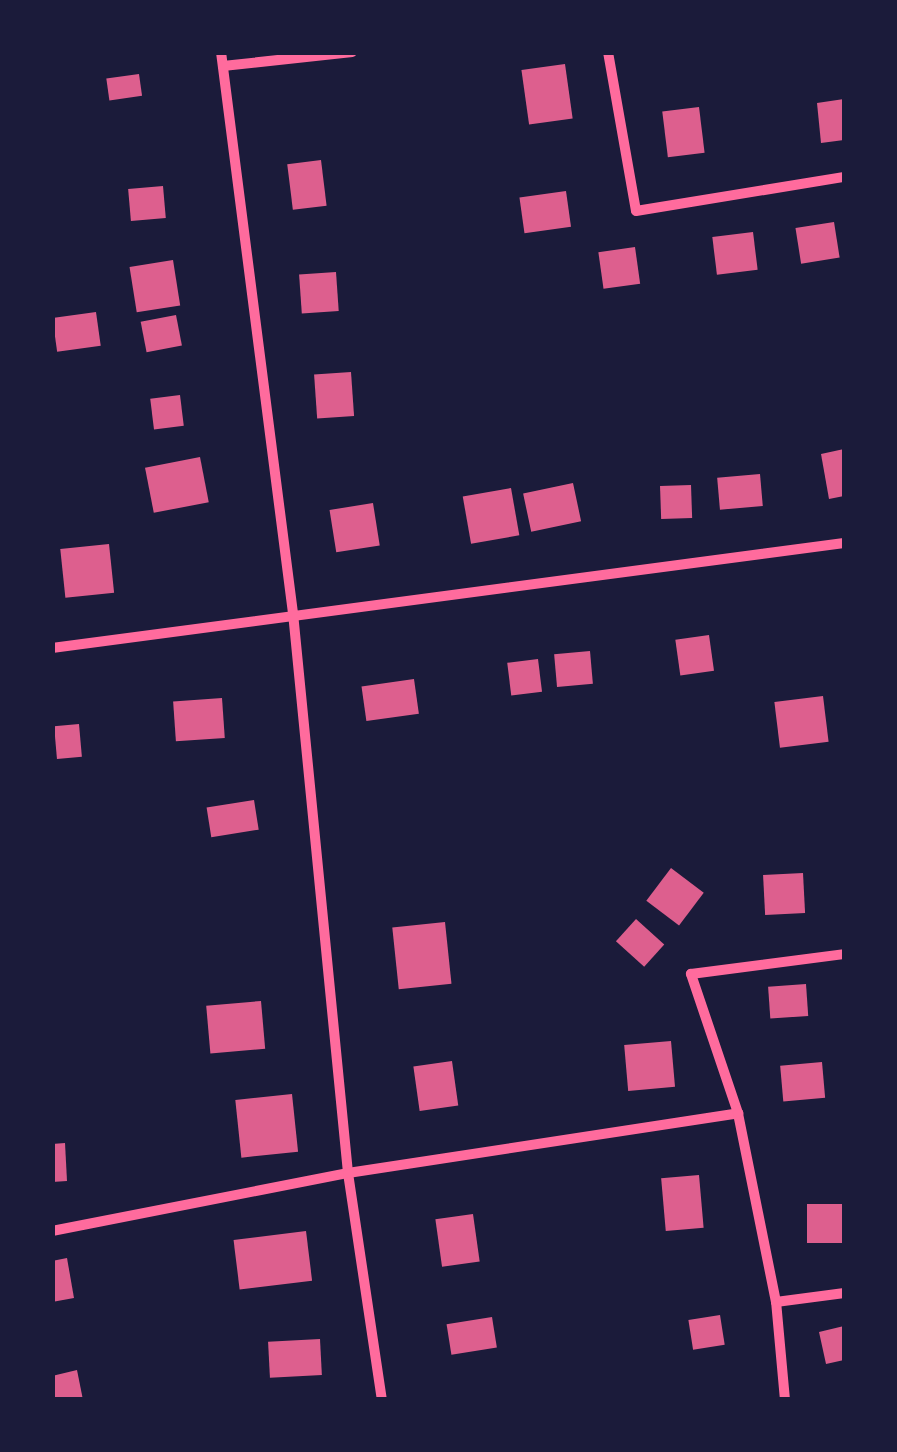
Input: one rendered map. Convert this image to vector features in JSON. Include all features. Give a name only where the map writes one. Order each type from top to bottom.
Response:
[{"type":"street","points":[[222,52],[293,613],[348,1173],[382,1400]]},
{"type":"street","points":[[224,66],[352,52]]},
{"type":"street","points":[[608,52],[636,211],[844,176]]},
{"type":"street","points":[[52,648],[293,613],[844,543]]},
{"type":"street","points":[[785,1400],[776,1302],[738,1113],[691,974],[844,954]]},
{"type":"street","points":[[52,1232],[348,1173],[738,1113]]},
{"type":"street","points":[[776,1302],[844,1292]]},
{"type":"building","points":[[565,64],[573,118],[529,125],[521,70]]},
{"type":"building","points":[[139,74],[142,96],[109,100],[106,79]]},
{"type":"building","points":[[844,99],[844,140],[821,143],[817,103]]},
{"type":"building","points":[[699,107],[705,153],[668,157],[662,112]]},
{"type":"building","points":[[321,160],[327,206],[293,210],[287,164]]},
{"type":"building","points":[[163,186],[166,218],[131,221],[128,189]]},
{"type":"building","points":[[566,191],[571,227],[524,233],[519,198]]},
{"type":"building","points":[[834,222],[840,258],[801,264],[795,228]]},
{"type":"building","points":[[753,232],[758,270],[717,275],[712,237]]},
{"type":"building","points":[[635,247],[640,284],[604,289],[598,252]]},
{"type":"building","points":[[173,260],[180,305],[137,312],[130,267]]},
{"type":"building","points":[[336,272],[339,311],[302,313],[299,275]]},
{"type":"building","points":[[96,312],[101,346],[57,352],[52,318]]},
{"type":"building","points":[[176,315],[182,345],[147,352],[141,322]]},
{"type":"building","points":[[351,372],[354,416],[317,418],[314,375]]},
{"type":"building","points":[[180,395],[184,426],[154,429],[150,399]]},
{"type":"building","points":[[844,449],[844,496],[829,499],[821,454]]},
{"type":"building","points":[[200,457],[209,502],[154,513],[145,468]]},
{"type":"building","points":[[760,474],[763,506],[720,510],[717,478]]},
{"type":"building","points":[[573,483],[581,521],[531,532],[523,494]]},
{"type":"building","points":[[691,485],[692,518],[661,519],[660,486]]},
{"type":"building","points":[[511,488],[519,535],[471,544],[463,497]]},
{"type":"building","points":[[373,503],[380,545],[336,552],[330,510]]},
{"type":"building","points":[[109,544],[114,593],[65,598],[60,549]]},
{"type":"building","points":[[709,635],[714,671],[680,675],[675,640]]},
{"type":"building","points":[[590,651],[593,684],[557,687],[554,654]]},
{"type":"building","points":[[538,659],[542,692],[511,696],[507,663]]},
{"type":"building","points":[[414,679],[419,714],[366,721],[362,686]]},
{"type":"building","points":[[823,696],[829,742],[780,748],[774,702]]},
{"type":"building","points":[[222,698],[225,738],[176,741],[173,701]]},
{"type":"building","points":[[79,724],[82,757],[57,759],[54,726]]},
{"type":"building","points":[[254,800],[259,830],[211,837],[207,808]]},
{"type":"building","points":[[671,868],[704,893],[679,925],[646,901]]},
{"type":"building","points":[[803,873],[805,913],[765,915],[763,875]]},
{"type":"building","points":[[636,919],[664,944],[644,967],[616,941]]},
{"type":"building","points":[[445,922],[451,984],[399,989],[392,928]]},
{"type":"building","points":[[806,984],[808,1016],[770,1019],[768,987]]},
{"type":"building","points":[[261,1001],[265,1049],[210,1054],[206,1006]]},
{"type":"building","points":[[671,1041],[675,1087],[628,1091],[624,1045]]},
{"type":"building","points":[[452,1061],[458,1106],[420,1111],[413,1066]]},
{"type":"building","points":[[822,1062],[825,1098],[783,1102],[780,1066]]},
{"type":"building","points":[[292,1094],[298,1152],[241,1158],[235,1100]]},
{"type":"building","points":[[65,1143],[67,1181],[52,1182],[52,1144]]},
{"type":"building","points":[[699,1175],[704,1228],[666,1231],[661,1178]]},
{"type":"building","points":[[807,1204],[844,1204],[844,1243],[807,1243]]},
{"type":"building","points":[[473,1214],[480,1262],[442,1267],[435,1219]]},
{"type":"building","points":[[306,1231],[312,1281],[240,1290],[234,1240]]},
{"type":"building","points":[[67,1258],[74,1298],[52,1302],[52,1261]]},
{"type":"building","points":[[720,1315],[725,1345],[693,1350],[688,1320]]},
{"type":"building","points":[[492,1317],[497,1348],[451,1355],[447,1324]]},
{"type":"building","points":[[844,1326],[844,1360],[826,1364],[819,1332]]},
{"type":"building","points":[[320,1339],[322,1375],[270,1378],[268,1342]]},
{"type":"building","points":[[77,1370],[83,1400],[52,1400],[52,1376]]}]
